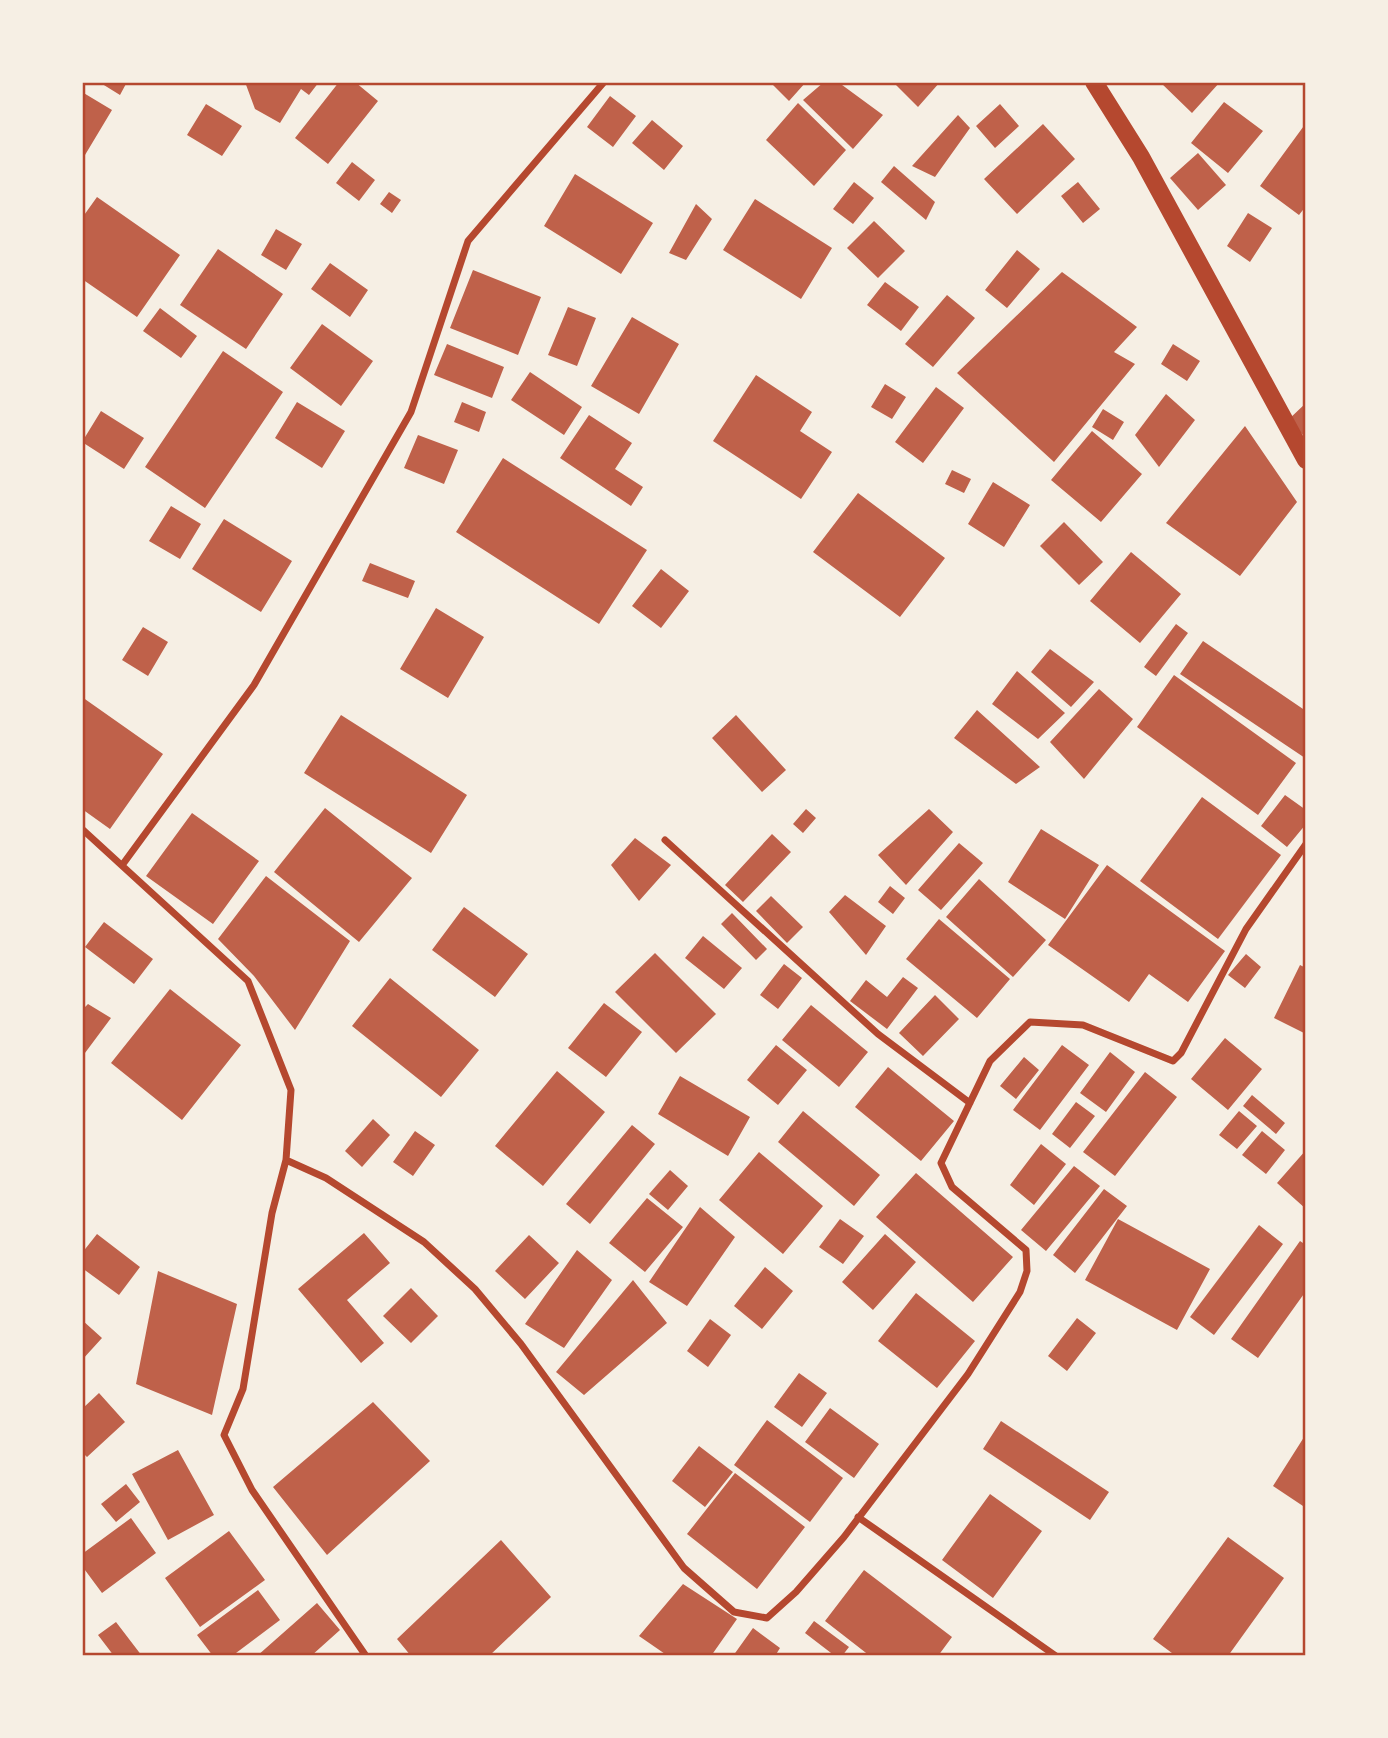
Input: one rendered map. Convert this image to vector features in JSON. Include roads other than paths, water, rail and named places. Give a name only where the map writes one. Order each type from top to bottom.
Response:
[{"type":"main road","points":[[1100,87],[1306,460]]},
{"type":"street","points":[[123,864],[254,685],[411,412],[468,241],[604,82]]},
{"type":"street","points":[[82,829],[248,981],[291,1090],[286,1160],[272,1213],[243,1388],[224,1434],[251,1490],[366,1656]]},
{"type":"street","points":[[665,839],[877,1034],[971,1103]]},
{"type":"street","points":[[286,1160],[326,1178],[424,1242],[475,1289],[521,1344],[684,1567],[728,1608],[767,1618],[796,1592],[858,1517],[968,1374],[1020,1292],[1027,1271],[1026,1250],[952,1187],[941,1163],[990,1061],[1030,1022],[1083,1025],[1172,1061],[1181,1053],[1246,929],[1306,844]]},
{"type":"street","points":[[858,1517],[1056,1656]]}]
